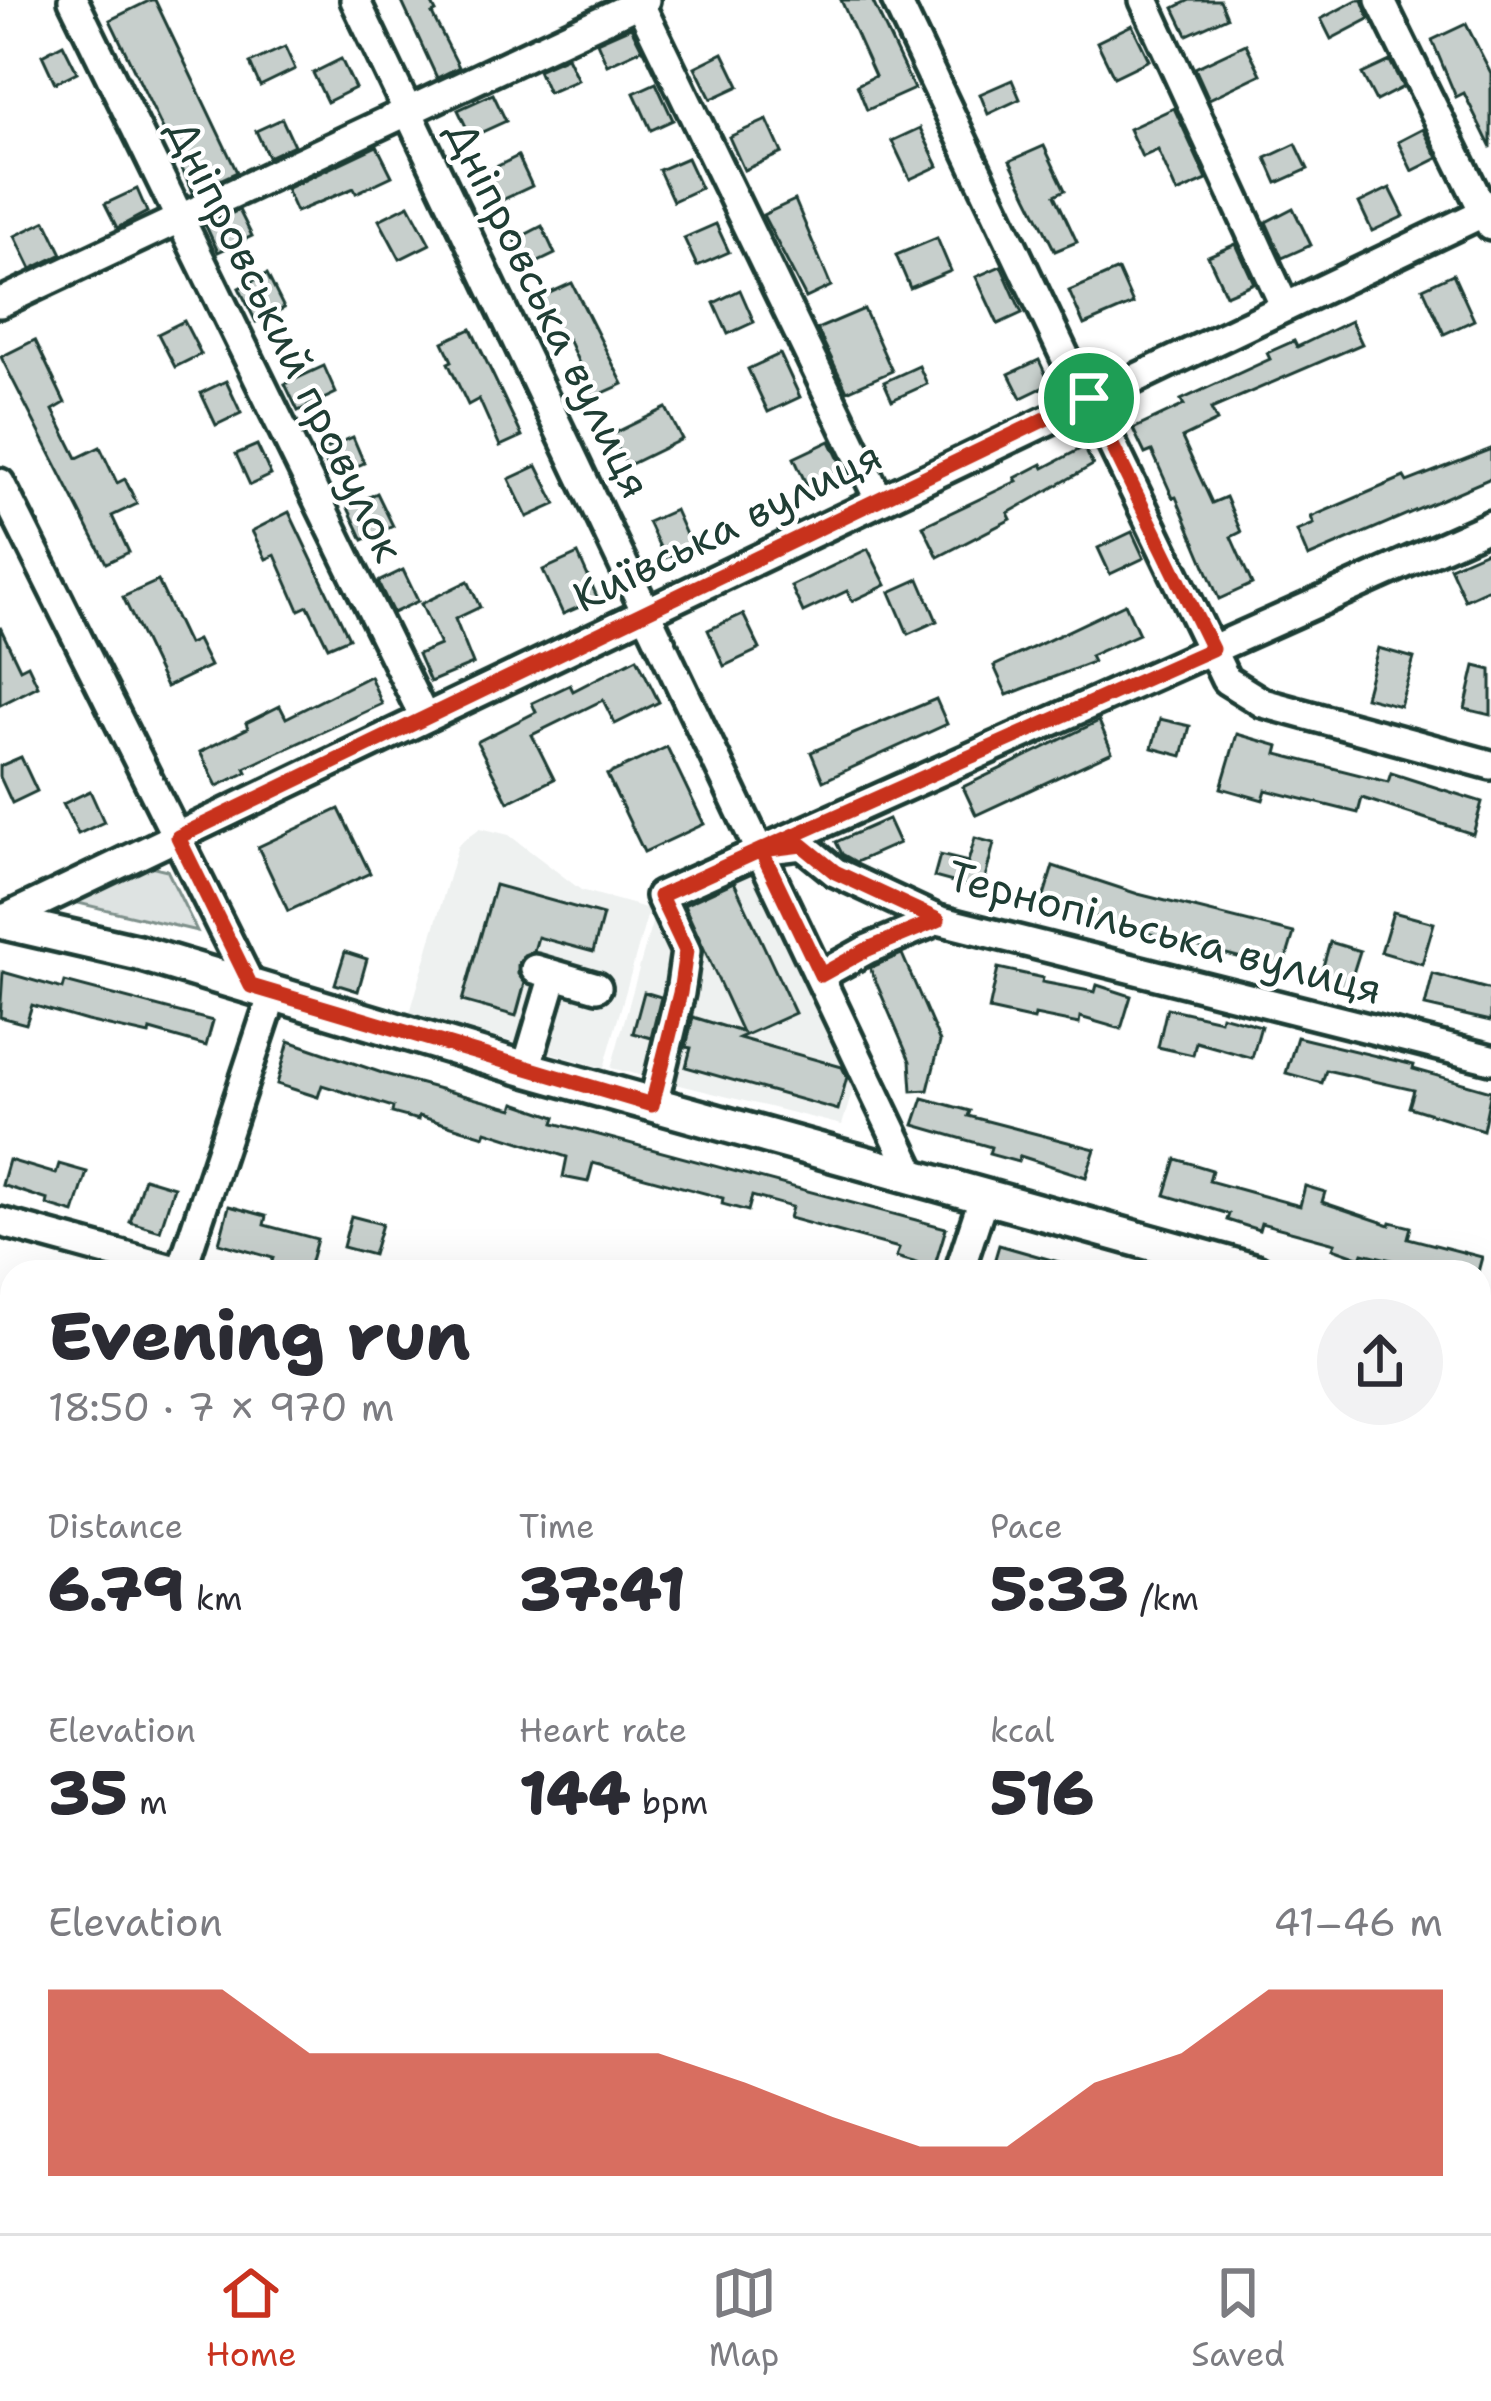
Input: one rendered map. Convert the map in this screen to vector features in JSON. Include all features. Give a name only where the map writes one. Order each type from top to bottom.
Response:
[{"type":"main road","points":[[0,921],[139,953],[526,1069],[1213,1260]]},
{"type":"street","name":"Дніпровський провулок","points":[[73,0],[424,717]]},
{"type":"street","name":"Дніпровська вулиця","points":[[355,0],[914,1176]]},
{"type":"street","points":[[896,0],[1077,382],[1226,680],[1263,703],[1491,765]]},
{"type":"street","points":[[1144,0],[1285,307]]},
{"type":"street","points":[[1380,0],[1488,216]]},
{"type":"street","points":[[0,303],[641,1],[879,499]]},
{"type":"street","name":"Київська вулиця","points":[[0,921],[1089,398],[1488,216]]},
{"type":"street","points":[[0,483],[178,837],[262,990],[185,1260]]},
{"type":"street","points":[[652,1105],[686,951],[660,896],[1491,524]]},
{"type":"street","name":"Тернопільська вулиця","points":[[761,850],[802,845],[835,872],[938,920],[1491,1059]]},
{"type":"street","points":[[821,975],[938,920]]},
{"type":"street","points":[[526,1069],[544,972],[597,987]]},
{"type":"street","points":[[963,1260],[984,1196]]},
{"type":"street","points":[[0,1222],[138,1260]]},
{"type":"shaded area","points":[[480,828],[509,835],[581,890],[649,909],[604,1068],[410,1013],[458,845]]},
{"type":"shaded area","points":[[741,843],[856,1080],[842,1125],[611,1068],[655,912],[647,887]]},
{"type":"shaded area","points":[[146,865],[167,870],[197,931],[78,903],[90,891]]},
{"type":"building","points":[[151,0],[237,172],[193,192],[110,20]]},
{"type":"building","points":[[401,0],[430,0],[436,12],[432,14],[459,67],[437,78]]},
{"type":"building","points":[[841,0],[872,0],[914,89],[867,110],[857,85],[875,76]]},
{"type":"building","points":[[1190,0],[1220,0],[1227,17],[1187,35],[1174,8]]},
{"type":"building","points":[[1362,0],[1369,19],[1331,39],[1321,19]]},
{"type":"building","points":[[1466,24],[1491,73],[1491,148],[1464,93],[1456,97],[1432,40]]},
{"type":"building","points":[[1132,25],[1149,60],[1114,77],[1097,42]]},
{"type":"building","points":[[631,27],[642,49],[607,65],[597,42]]},
{"type":"building","points":[[63,44],[77,72],[55,83],[42,55]]},
{"type":"building","points":[[1246,44],[1261,74],[1209,99],[1195,68]]},
{"type":"building","points":[[285,47],[295,69],[260,86],[250,63]]},
{"type":"building","points":[[723,53],[739,86],[711,99],[695,67]]},
{"type":"building","points":[[567,57],[578,80],[548,93],[538,70]]},
{"type":"building","points":[[341,59],[355,88],[327,102],[313,73]]},
{"type":"building","points":[[1390,61],[1403,87],[1376,101],[1362,74]]},
{"type":"building","points":[[1012,80],[1020,99],[988,114],[980,94]]},
{"type":"building","points":[[656,83],[673,120],[651,130],[634,93]]},
{"type":"building","points":[[493,94],[506,121],[471,137],[458,110]]},
{"type":"building","points":[[1174,108],[1207,180],[1177,193],[1158,150],[1142,157],[1129,129]]},
{"type":"building","points":[[282,119],[294,145],[268,157],[256,131]]},
{"type":"building","points":[[767,120],[782,153],[744,170],[729,137]]},
{"type":"building","points":[[920,128],[938,166],[910,179],[892,141]]},
{"type":"building","points":[[1423,129],[1438,158],[1412,171],[1398,142]]},
{"type":"building","points":[[1296,144],[1308,169],[1277,183],[1266,158]]},
{"type":"building","points":[[377,146],[392,176],[296,212],[286,189]]},
{"type":"building","points":[[1044,146],[1065,190],[1055,195],[1077,242],[1055,251],[1010,161]]},
{"type":"building","points":[[518,156],[532,186],[502,200],[488,171]]},
{"type":"building","points":[[687,158],[701,188],[673,201],[659,170]]},
{"type":"building","points":[[1390,188],[1404,216],[1372,231],[1359,203]]},
{"type":"building","points":[[137,189],[147,212],[117,228],[105,204]]},
{"type":"building","points":[[795,200],[831,286],[806,298],[763,215]]},
{"type":"building","points":[[409,205],[430,244],[400,259],[379,220]]},
{"type":"building","points":[[1293,208],[1311,245],[1282,258],[1266,222]]},
{"type":"building","points":[[239,210],[252,236],[218,252],[206,226]]},
{"type":"building","points":[[46,221],[62,254],[31,269],[15,236]]},
{"type":"building","points":[[716,224],[729,252],[697,266],[684,238]]},
{"type":"building","points":[[542,226],[555,254],[528,267],[515,240]]},
{"type":"building","points":[[937,238],[951,271],[910,288],[896,255]]},
{"type":"building","points":[[1236,244],[1254,283],[1226,295],[1208,256]]},
{"type":"building","points":[[1001,266],[1022,313],[998,324],[976,277]]},
{"type":"building","points":[[1118,270],[1133,304],[1084,325],[1069,291]]},
{"type":"building","points":[[267,274],[284,308],[256,322],[239,288]]},
{"type":"building","points":[[1453,274],[1474,320],[1444,334],[1423,288]]},
{"type":"building","points":[[572,283],[623,384],[594,397],[568,339],[562,342],[541,297]]},
{"type":"building","points":[[740,290],[754,322],[728,334],[714,303]]},
{"type":"building","points":[[864,309],[892,371],[847,391],[817,329]]},
{"type":"building","points":[[184,321],[201,354],[175,367],[158,334]]},
{"type":"building","points":[[1351,321],[1362,344],[1211,409],[1217,421],[1182,438],[1212,503],[1226,497],[1241,532],[1231,537],[1252,584],[1219,599],[1176,497],[1152,451],[1145,454],[1133,429],[1184,405],[1181,400],[1270,359],[1267,353],[1294,341],[1297,347]]},
{"type":"building","points":[[471,329],[522,436],[500,446],[479,399],[468,405],[448,363],[452,361],[443,342]]},
{"type":"building","points":[[35,340],[65,403],[53,410],[77,458],[100,447],[117,483],[125,479],[137,504],[112,516],[129,552],[106,563],[1,357]]},
{"type":"building","points":[[780,354],[800,397],[768,412],[748,369]]},
{"type":"building","points":[[1039,360],[1050,384],[1021,398],[1009,374]]},
{"type":"building","points":[[324,366],[336,393],[298,411],[285,384]]},
{"type":"building","points":[[919,366],[927,384],[892,400],[884,382]]},
{"type":"building","points":[[226,381],[241,413],[216,425],[201,393]]},
{"type":"building","points":[[666,408],[682,439],[627,466],[611,435]]},
{"type":"building","points":[[353,437],[364,463],[332,477],[321,451]]},
{"type":"building","points":[[830,441],[843,468],[807,486],[794,458]]},
{"type":"building","points":[[257,445],[271,475],[250,485],[236,454]]},
{"type":"building","points":[[1084,447],[1093,465],[1008,513],[1011,519],[938,557],[923,526]]},
{"type":"building","points":[[1491,449],[1491,478],[1308,557],[1297,531],[1314,524],[1311,517],[1404,477],[1407,482]]},
{"type":"building","points":[[537,466],[556,504],[527,517],[509,479]]},
{"type":"building","points":[[377,493],[393,526],[363,540],[348,508]]},
{"type":"building","points":[[675,510],[691,546],[665,558],[648,522]]},
{"type":"building","points":[[289,512],[349,638],[328,647],[308,606],[299,610],[275,555],[266,559],[252,531]]},
{"type":"building","points":[[1132,532],[1144,558],[1110,574],[1098,548]]},
{"type":"building","points":[[868,549],[886,585],[852,601],[847,591],[803,612],[791,586]]},
{"type":"building","points":[[1491,549],[1491,588],[1465,600],[1450,567]]},
{"type":"building","points":[[578,554],[598,599],[563,614],[543,570]]},
{"type":"building","points":[[403,570],[418,601],[393,613],[378,582]]},
{"type":"building","points":[[919,579],[937,621],[908,634],[890,592]]},
{"type":"building","points":[[158,581],[188,644],[197,640],[210,666],[166,687],[123,597]]},
{"type":"building","points":[[468,581],[480,607],[455,619],[473,664],[430,682],[418,654],[440,645],[421,604]]},
{"type":"building","points":[[1125,604],[1139,634],[1090,656],[1093,662],[1007,695],[994,666]]},
{"type":"building","points":[[743,614],[760,649],[724,666],[708,630]]},
{"type":"building","points":[[0,627],[20,669],[28,665],[38,686],[0,705]]},
{"type":"building","points":[[1378,648],[1414,658],[1400,706],[1365,697]]},
{"type":"building","points":[[637,658],[659,702],[615,724],[603,700],[532,735],[554,779],[508,802],[477,742],[536,712],[532,703],[570,685],[573,691]]},
{"type":"building","points":[[1475,666],[1491,670],[1491,715],[1465,709]]},
{"type":"building","points":[[370,676],[382,704],[245,768],[247,772],[217,786],[200,752],[280,706],[286,718]]},
{"type":"building","points":[[936,699],[947,724],[823,781],[811,752]]},
{"type":"building","points":[[1160,719],[1190,726],[1182,756],[1152,748]]},
{"type":"building","points":[[1099,721],[1112,752],[976,815],[963,787]]},
{"type":"building","points":[[1237,734],[1279,746],[1277,754],[1388,782],[1391,773],[1482,802],[1473,834],[1362,798],[1358,813],[1266,790],[1263,800],[1221,788]]},
{"type":"building","points":[[667,747],[704,824],[644,852],[607,775]]},
{"type":"building","points":[[21,757],[37,791],[12,803],[0,766]]},
{"type":"building","points":[[90,791],[104,822],[78,834],[63,804]]},
{"type":"building","points":[[339,809],[370,873],[288,911],[258,847]]},
{"type":"building","points":[[888,819],[899,843],[856,862],[842,854],[836,842]]},
{"type":"building","points":[[975,838],[994,843],[982,890],[934,877],[940,855],[968,862]]},
{"type":"building","points":[[1053,866],[1138,894],[1294,933],[1283,969],[1128,928],[1043,899]]},
{"type":"building","points":[[734,882],[795,1013],[739,1038],[842,1067],[847,1077],[838,1110],[686,1067],[693,1017],[742,1032],[684,905]]},
{"type":"building","points":[[495,885],[603,915],[593,952],[538,937],[534,951],[518,965],[525,983],[516,1016],[462,1001]]},
{"type":"building","points":[[1393,912],[1434,923],[1422,964],[1381,952]]},
{"type":"building","points":[[1330,942],[1360,951],[1348,989],[1319,980]]},
{"type":"building","points":[[345,952],[367,959],[358,991],[335,984]]},
{"type":"building","points":[[902,954],[940,1042],[928,1090],[912,1091],[910,1061],[870,968]]},
{"type":"building","points":[[998,968],[1043,978],[1042,982],[1095,992],[1097,985],[1131,996],[1121,1029],[1080,1017],[1079,1024],[989,1010]]},
{"type":"building","points":[[3,972],[63,989],[65,982],[213,1021],[206,1046],[32,1005],[26,1024],[0,1017]]},
{"type":"building","points":[[1433,974],[1491,990],[1491,1021],[1425,1006]]},
{"type":"building","points":[[644,992],[661,997],[651,1038],[633,1033]]},
{"type":"building","points":[[1167,1008],[1261,1026],[1252,1058],[1196,1042],[1193,1055],[1158,1047]]},
{"type":"building","points":[[1297,1037],[1414,1065],[1413,1069],[1491,1091],[1483,1130],[1409,1107],[1414,1090],[1326,1070],[1322,1083],[1286,1073]]},
{"type":"building","points":[[289,1041],[385,1074],[513,1109],[515,1103],[556,1117],[554,1123],[946,1228],[936,1260],[906,1260],[896,1257],[899,1248],[789,1218],[792,1207],[752,1196],[748,1211],[722,1204],[723,1198],[593,1163],[588,1182],[563,1177],[567,1157],[486,1131],[484,1136],[419,1116],[418,1120],[392,1113],[393,1107],[322,1085],[318,1097],[277,1084]]},
{"type":"building","points":[[923,1098],[970,1111],[968,1116],[1095,1149],[1086,1177],[1020,1156],[1018,1162],[989,1154],[991,1147],[914,1125]]},
{"type":"building","points":[[1176,1159],[1212,1170],[1209,1181],[1300,1206],[1305,1186],[1325,1192],[1322,1202],[1390,1225],[1411,1227],[1408,1238],[1482,1257],[1392,1260],[1363,1253],[1361,1258],[1333,1248],[1335,1243],[1261,1223],[1259,1230],[1227,1220],[1229,1214],[1165,1195]]},
{"type":"building","points":[[9,1160],[56,1174],[59,1164],[87,1172],[74,1213],[2,1185]]},
{"type":"building","points":[[144,1178],[174,1187],[160,1231],[130,1222]]},
{"type":"building","points":[[229,1206],[266,1216],[264,1225],[317,1239],[311,1260],[272,1260],[219,1243]]},
{"type":"building","points":[[351,1216],[382,1224],[373,1255],[343,1247]]},
{"type":"building","points":[[999,1245],[1052,1260],[995,1260]]},
{"type":"route","points":[[1089,398],[178,837],[251,986],[652,1105],[686,951],[660,896],[761,850],[802,845],[835,872],[938,920],[821,975],[761,850],[1212,649],[1089,398]]}]
